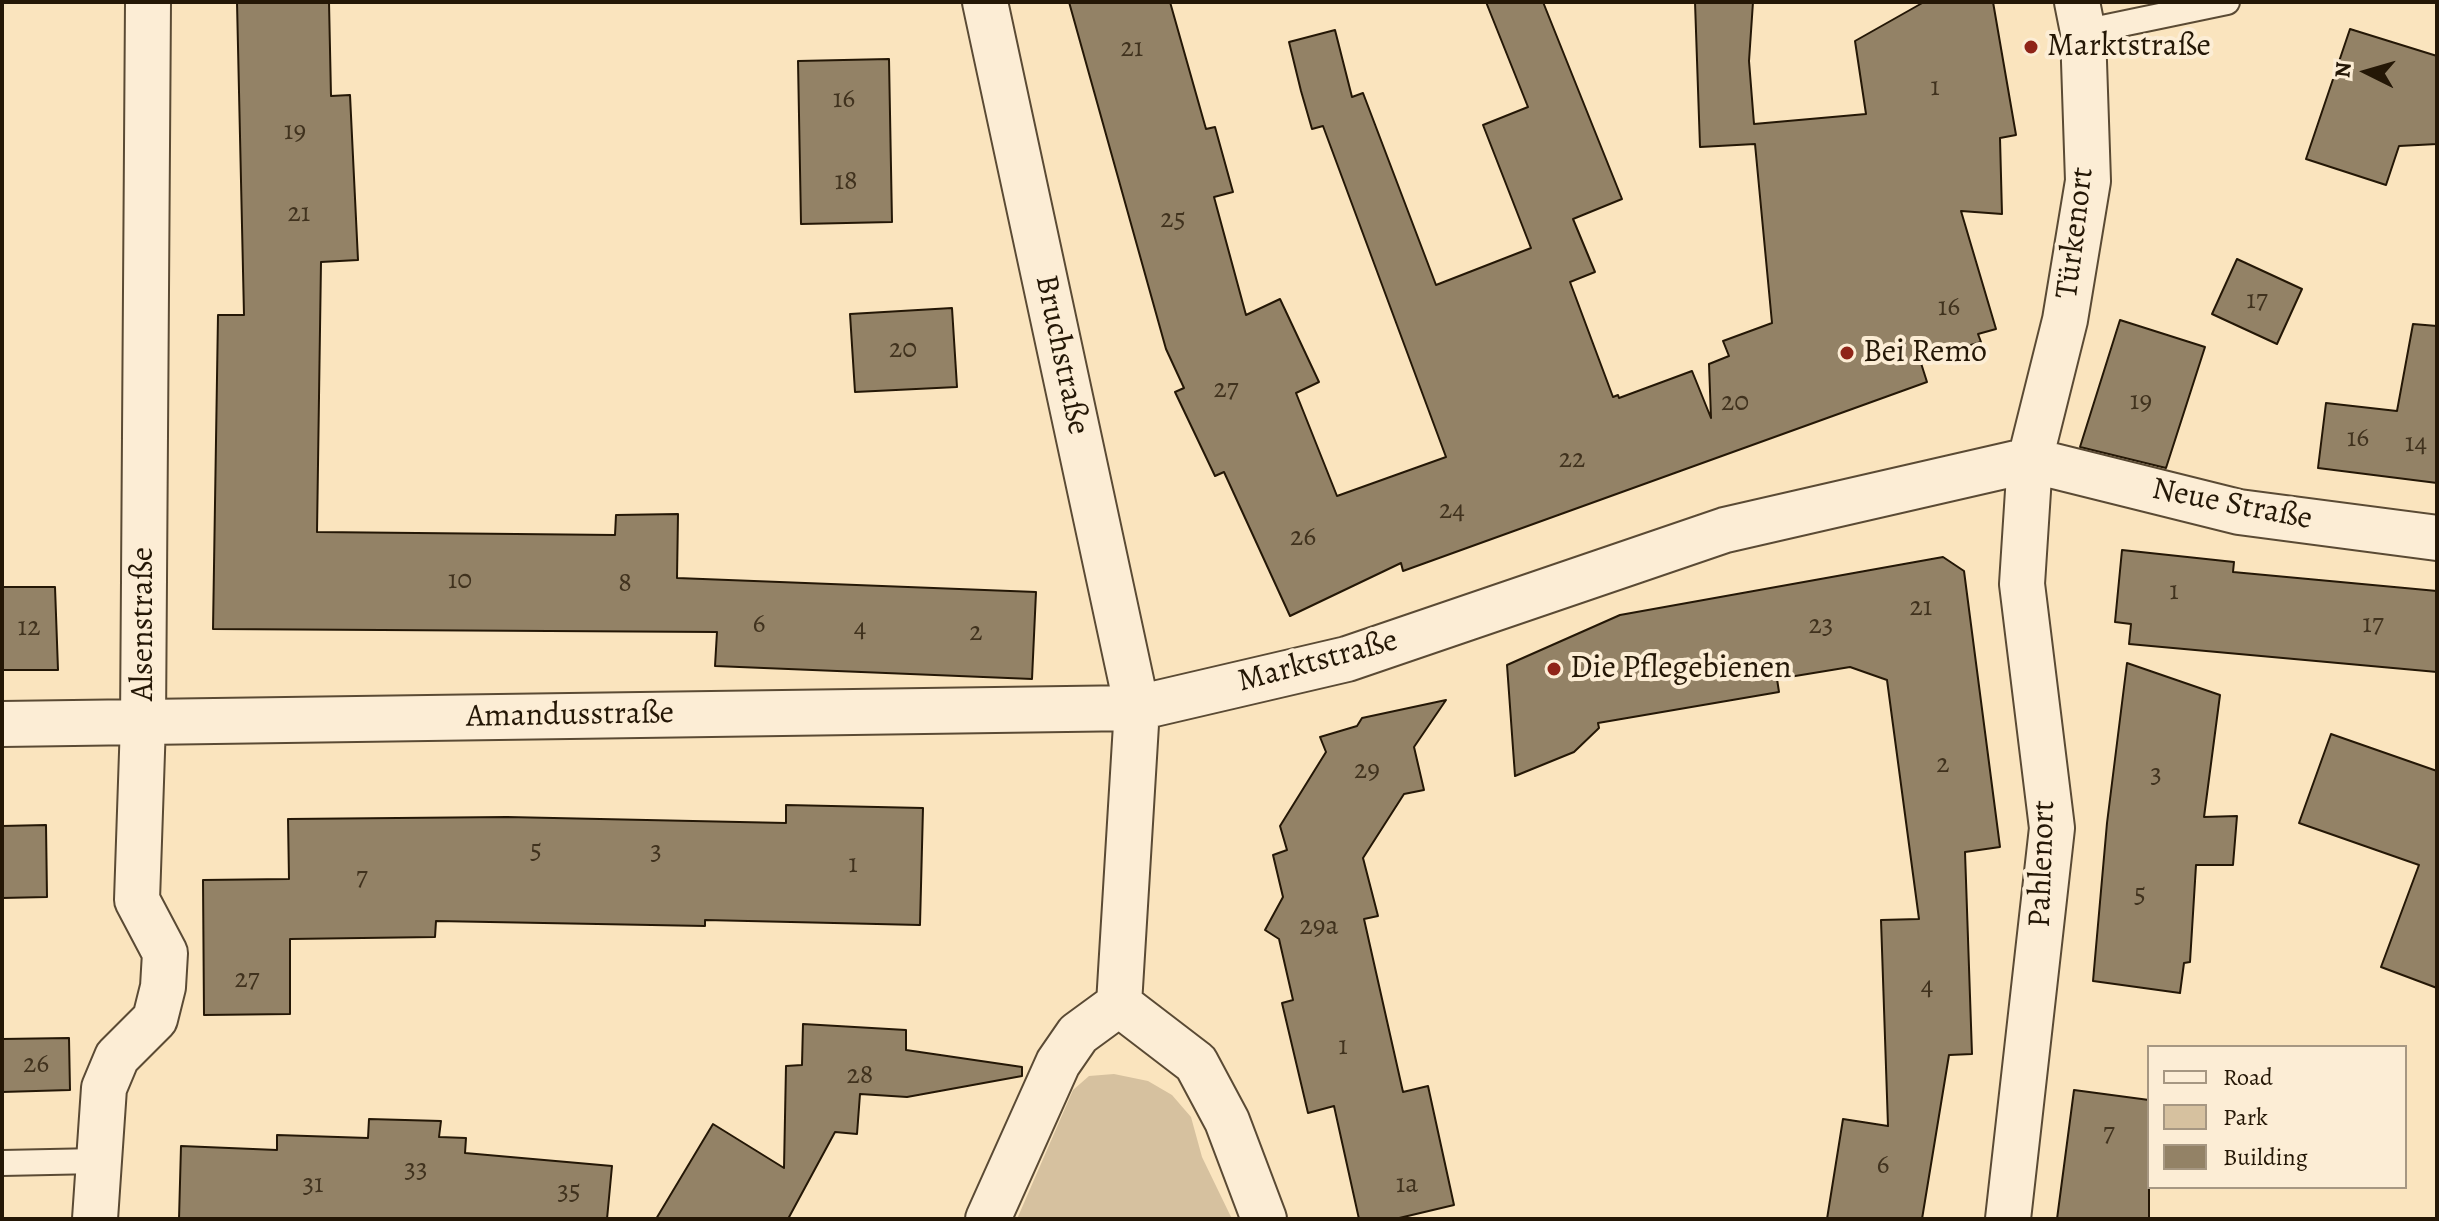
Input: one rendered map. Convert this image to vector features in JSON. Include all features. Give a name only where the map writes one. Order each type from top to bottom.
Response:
[{"type":"street","name":"Alsenstraße","points":[[95,1219],[104,1088],[117,1057],[155,1019],[163,987],[165,953],[137,900],[143,723],[148,2]]},
{"type":"street","name":"Bruchstraße","points":[[985,2],[1137,708]]},
{"type":"street","name":"Türkenort","points":[[2030,460],[2065,320],[2088,181],[2080,17]]},
{"type":"street","name":"Marktstraße","points":[[1137,708],[1347,659],[1725,530],[2030,460]]},
{"type":"street","name":"Neue Straße","points":[[2030,460],[2239,512],[2437,538]]},
{"type":"street","name":"Pahlenort","points":[[2008,1219],[2052,828],[2022,584],[2030,460]]},
{"type":"street","name":"Amandusstraße","points":[[2,724],[1137,708]]},
{"type":"street","points":[[1119,1004],[1137,708]]},
{"type":"street","points":[[988,1219],[1058,1063],[1078,1034],[1119,1004]]},
{"type":"street","points":[[1119,1004],[1196,1063],[1227,1121],[1264,1219]]},
{"type":"lane","points":[[2080,17],[2227,2]]},
{"type":"lane","points":[[2,1163],[98,1161]]},
{"type":"green space","points":[[1114,1074],[1148,1081],[1172,1095],[1191,1117],[1202,1157],[1232,1219],[1017,1219],[1073,1090],[1089,1076]]},
{"type":"building","points":[[237,2],[329,2],[331,96],[350,95],[358,260],[321,262],[317,532],[615,535],[616,515],[678,514],[677,578],[1036,592],[1032,679],[715,666],[717,632],[213,629],[218,315],[244,315]]},
{"type":"building","points":[[1069,2],[1170,2],[1206,129],[1215,127],[1233,192],[1214,197],[1246,315],[1280,299],[1319,382],[1296,393],[1337,496],[1446,457],[1323,126],[1312,129],[1301,91],[1289,42],[1335,30],[1352,97],[1363,93],[1436,285],[1531,248],[1483,125],[1528,107],[1486,2],[1543,2],[1622,199],[1573,219],[1595,272],[1570,282],[1613,397],[1618,395],[1619,398],[1692,371],[1711,418],[1709,364],[1729,356],[1723,341],[1772,323],[1755,144],[1700,147],[1695,2],[1753,2],[1749,61],[1754,124],[1866,114],[1855,41],[1924,2],[1993,2],[2016,135],[2000,138],[2002,214],[1961,211],[1996,329],[1978,334],[1981,342],[1920,360],[1927,382],[1403,571],[1401,563],[1290,616],[1224,472],[1215,476],[1175,392],[1184,388],[1166,349]]},
{"type":"building","points":[[2350,29],[2437,56],[2437,144],[2399,146],[2386,185],[2306,159]]},
{"type":"building","points":[[889,59],[892,222],[801,224],[798,61]]},
{"type":"building","points":[[2237,259],[2302,289],[2277,344],[2212,314]]},
{"type":"building","points":[[952,308],[957,387],[855,392],[850,314]]},
{"type":"building","points":[[2120,320],[2205,347],[2166,468],[2080,447]]},
{"type":"building","points":[[2413,324],[2437,326],[2437,483],[2318,468],[2326,403],[2397,411]]},
{"type":"building","points":[[2122,550],[2234,562],[2233,572],[2437,591],[2437,672],[2129,644],[2131,624],[2115,622]]},
{"type":"building","points":[[1943,557],[1964,571],[2000,847],[1965,852],[1972,1054],[1949,1055],[1922,1219],[1827,1219],[1843,1119],[1888,1126],[1881,920],[1919,919],[1887,680],[1850,667],[1777,679],[1779,692],[1598,723],[1599,728],[1574,752],[1515,776],[1507,665],[1620,615]]},
{"type":"building","points":[[2,587],[55,587],[58,670],[2,670]]},
{"type":"building","points":[[2127,663],[2220,695],[2204,817],[2237,816],[2233,865],[2196,865],[2190,962],[2184,963],[2180,993],[2093,981],[2107,823]]},
{"type":"building","points":[[1446,700],[1414,747],[1424,790],[1404,794],[1363,858],[1378,916],[1364,919],[1403,1092],[1428,1086],[1454,1205],[1395,1219],[1359,1219],[1334,1106],[1308,1113],[1282,1003],[1293,1000],[1279,939],[1265,930],[1283,897],[1273,855],[1287,850],[1280,826],[1326,752],[1320,737],[1357,726],[1362,718]]},
{"type":"building","points":[[2331,734],[2437,771],[2437,988],[2381,967],[2419,865],[2299,823]]},
{"type":"building","points":[[786,805],[923,808],[920,925],[705,920],[705,926],[436,921],[435,937],[290,939],[290,1014],[204,1015],[203,880],[289,879],[288,819],[507,817],[786,823]]},
{"type":"building","points":[[46,825],[47,897],[2,898],[2,826]]},
{"type":"building","points":[[803,1024],[906,1030],[906,1050],[1022,1067],[1022,1076],[907,1097],[860,1094],[857,1134],[835,1132],[788,1219],[656,1219],[713,1124],[784,1168],[786,1066],[802,1065]]},
{"type":"building","points":[[69,1038],[70,1090],[2,1092],[2,1039]]},
{"type":"building","points":[[2074,1090],[2147,1100],[2149,1219],[2057,1219]]},
{"type":"building","points":[[369,1119],[441,1121],[439,1137],[466,1138],[465,1153],[612,1166],[607,1219],[179,1219],[181,1146],[277,1150],[277,1135],[368,1138]]},
{"type":"place","name":"Marktstraße","points":[[2031,47]]},
{"type":"place","name":"Bei Remo","points":[[1847,353]]},
{"type":"place","name":"Die Pflegebienen","points":[[1554,669]]}]
